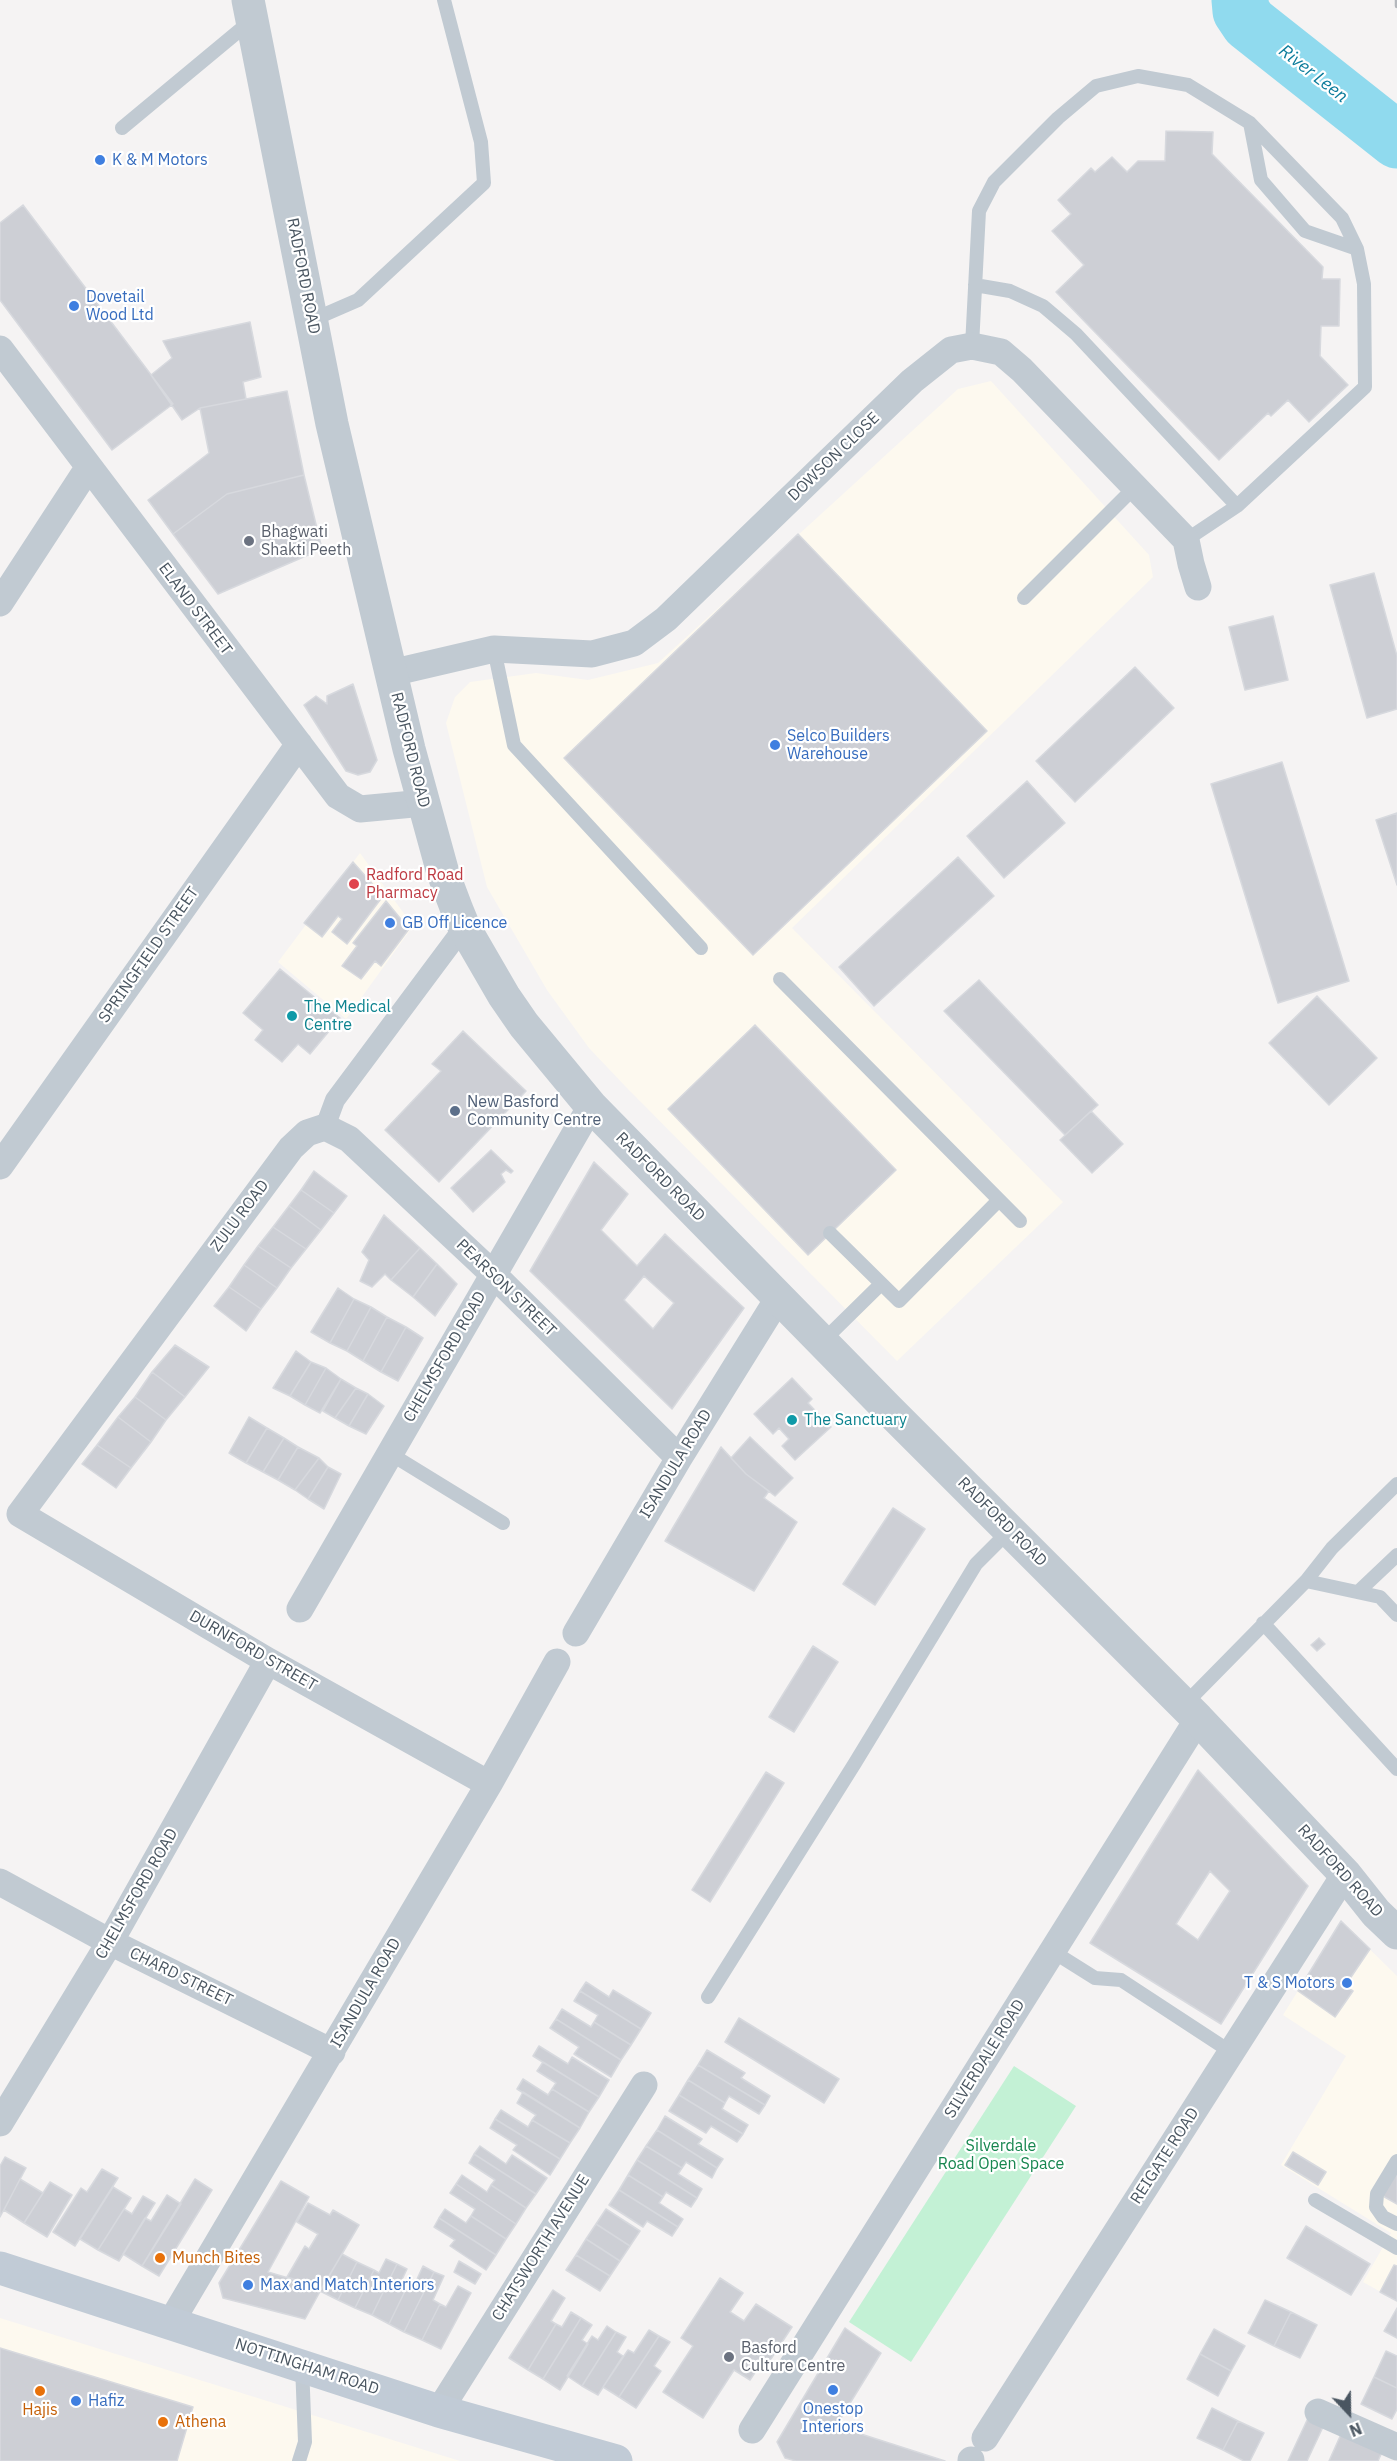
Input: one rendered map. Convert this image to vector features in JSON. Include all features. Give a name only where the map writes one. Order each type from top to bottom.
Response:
[{"type":"main road","name":"NOTTINGHAM ROAD","points":[[0,2268],[439,2411],[616,2461]]},
{"type":"street","name":"RADFORD ROAD","points":[[250,10],[334,436],[424,803],[443,873],[464,927],[504,996],[524,1025],[591,1106],[888,1409],[1191,1712],[1345,1874],[1376,1913],[1397,1933]]},
{"type":"street","points":[[972,346],[1001,352],[1015,364],[1186,540],[1198,587]]},
{"type":"street","name":"DOWSON CLOSE","points":[[391,673],[494,649],[592,654],[634,643],[666,619],[912,381],[951,350],[972,346]]},
{"type":"street","name":"ELAND STREET","points":[[0,349],[338,796],[360,809],[424,803]]},
{"type":"street","points":[[0,603],[88,468]]},
{"type":"street","name":"SPRINGFIELD STREET","points":[[0,1166],[299,744]]},
{"type":"street","points":[[325,1127],[335,1100],[464,927]]},
{"type":"street","name":"CHELMSFORD ROAD","points":[[300,1609],[591,1106]]},
{"type":"street","name":"PEARSON STREET","points":[[325,1127],[349,1139],[493,1274],[678,1458]]},
{"type":"street","name":"ZULU ROAD","points":[[20,1514],[291,1148],[307,1133],[325,1127]]},
{"type":"street","name":"ISANDULA ROAD","points":[[576,1633],[678,1458],[779,1297]]},
{"type":"street","name":"DURNFORD STREET","points":[[20,1514],[268,1660],[489,1784]]},
{"type":"street","name":"CHELMSFORD ROAD","points":[[0,2123],[110,1942],[268,1660]]},
{"type":"street","name":"ISANDULA ROAD","points":[[171,2322],[489,1784],[557,1662]]},
{"type":"street","name":"SILVERDALE ROAD","points":[[752,2430],[1052,1951],[1191,1712]]},
{"type":"street","name":"REIGATE ROAD","points":[[976,2453],[1345,1874]]},
{"type":"street","name":"CHARD STREET","points":[[0,1882],[110,1942],[332,2052]]},
{"type":"street","name":"CHATSWORTH AVENUE","points":[[439,2411],[644,2085]]},
{"type":"street","points":[[1318,2412],[1397,2447]]},
{"type":"lane","points":[[312,320],[358,300],[484,183],[481,142],[444,0]]},
{"type":"lane","points":[[122,128],[250,10]]},
{"type":"lane","points":[[972,346],[980,211],[994,182],[1058,118],[1096,86],[1138,76],[1188,85],[1250,123],[1342,218],[1358,249],[1364,285],[1365,387],[1237,506],[1186,540]]},
{"type":"lane","points":[[1250,123],[1261,180],[1305,231],[1358,249]]},
{"type":"lane","points":[[975,285],[1010,291],[1043,306],[1076,334],[1237,506]]},
{"type":"lane","points":[[1024,598],[1135,487]]},
{"type":"lane","points":[[494,649],[514,745],[701,948]]},
{"type":"lane","points":[[780,979],[1020,1221]]},
{"type":"lane","points":[[830,1233],[899,1301],[999,1200]]},
{"type":"lane","points":[[823,1341],[881,1284]]},
{"type":"lane","points":[[389,1453],[503,1523]]},
{"type":"lane","points":[[1191,1712],[1263,1623],[1306,1581],[1332,1548],[1397,1484]]},
{"type":"lane","points":[[708,1997],[855,1763],[976,1564],[1010,1530]]},
{"type":"lane","points":[[1358,1592],[1397,1555]]},
{"type":"lane","points":[[1306,1581],[1380,1597],[1397,1615]]},
{"type":"lane","points":[[1263,1623],[1397,1769]]},
{"type":"lane","points":[[1052,1951],[1095,1978],[1120,1980],[1232,2052]]},
{"type":"lane","points":[[1397,2161],[1377,2194],[1376,2207],[1383,2217],[1397,2224]]},
{"type":"lane","points":[[1315,2200],[1397,2248]]},
{"type":"lane","points":[[299,2461],[306,2442],[302,2365]]},
{"type":"shaded area","points":[[991,381],[1149,555],[1153,577],[792,928],[1063,1202],[897,1361],[589,1048],[547,990],[487,887],[446,723],[455,697],[470,682],[536,673],[588,680],[658,663],[958,389]]},
{"type":"shaded area","points":[[360,853],[413,926],[346,1019],[278,962]]},
{"type":"shaded area","points":[[1341,1921],[1397,1976],[1397,2301],[1363,2282],[1391,2233],[1281,2165],[1346,2056],[1283,2015]]},
{"type":"shaded area","points":[[0,2318],[219,2386],[460,2461],[0,2461]]},
{"type":"green space","name":"Silverdale Road Open Space","points":[[1014,2066],[1076,2106],[911,2362],[849,2322]]},
{"type":"building","points":[[1166,131],[1213,132],[1212,154],[1323,267],[1322,279],[1340,279],[1339,326],[1321,326],[1320,356],[1348,385],[1309,422],[1288,400],[1271,416],[1268,413],[1219,460],[1056,292],[1084,265],[1052,231],[1071,214],[1058,200],[1091,168],[1095,172],[1112,157],[1127,172],[1138,161],[1165,161]]},
{"type":"building","points":[[23,205],[173,404],[112,450],[0,300],[0,223]]},
{"type":"building","points":[[250,322],[261,377],[243,382],[246,399],[200,408],[182,420],[151,375],[172,358],[163,341]]},
{"type":"building","points":[[287,391],[304,475],[227,494],[173,534],[148,500],[209,453],[200,408]]},
{"type":"building","name":"Bhagwati Shakti Peeth","points":[[304,475],[322,549],[218,594],[173,534],[227,494]]},
{"type":"building","name":"Selco Builders Warehouse","points":[[798,534],[987,731],[753,955],[564,758]]},
{"type":"building","points":[[1374,573],[1397,656],[1397,709],[1367,718],[1330,585]]},
{"type":"building","points":[[1273,616],[1288,680],[1245,690],[1229,627]]},
{"type":"building","points":[[1135,667],[1174,708],[1075,802],[1036,761]]},
{"type":"building","points":[[353,684],[377,760],[370,772],[358,775],[346,771],[304,705],[316,696],[327,704],[327,696]]},
{"type":"building","points":[[1282,762],[1349,981],[1278,1003],[1211,784]]},
{"type":"building","points":[[1027,781],[1065,823],[1004,878],[967,836]]},
{"type":"building","points":[[1397,813],[1397,885],[1376,820]]},
{"type":"building","points":[[958,857],[994,896],[874,1006],[839,967]]},
{"type":"building","points":[[353,862],[383,896],[347,944],[332,932],[342,919],[338,916],[322,937],[304,923]]},
{"type":"building","points":[[386,901],[409,929],[381,966],[375,961],[361,979],[342,966],[357,946],[353,943]]},
{"type":"building","name":"The Medical Centre","points":[[280,969],[340,1018],[310,1054],[298,1044],[282,1062],[255,1040],[263,1030],[243,1013]]},
{"type":"building","points":[[979,980],[1098,1105],[1065,1135],[944,1011]]},
{"type":"building","points":[[1317,996],[1377,1058],[1329,1105],[1269,1043]]},
{"type":"building","points":[[755,1025],[896,1170],[808,1255],[668,1109]]},
{"type":"building","name":"New Basford Community Centre","points":[[463,1031],[526,1091],[439,1182],[385,1130],[441,1071],[432,1064]]},
{"type":"building","points":[[1091,1111],[1123,1144],[1092,1173],[1060,1140]]},
{"type":"building","points":[[491,1150],[513,1171],[511,1173],[506,1170],[501,1174],[505,1182],[473,1212],[451,1188]]},
{"type":"building","points":[[594,1162],[628,1194],[601,1230],[637,1266],[665,1234],[744,1308],[672,1409],[530,1271]],"holes":[[[644,1276],[674,1303],[653,1329],[624,1300]]]},
{"type":"building","points":[[314,1171],[347,1196],[334,1213],[301,1190]]},
{"type":"building","points":[[301,1190],[334,1213],[321,1230],[289,1206]]},
{"type":"building","points":[[289,1206],[321,1230],[306,1249],[273,1227]]},
{"type":"building","points":[[384,1215],[420,1248],[391,1280],[385,1274],[372,1287],[360,1281],[369,1260],[362,1252]]},
{"type":"building","points":[[273,1227],[306,1249],[291,1268],[258,1246]]},
{"type":"building","points":[[258,1246],[291,1268],[277,1288],[244,1265]]},
{"type":"building","points":[[420,1248],[437,1264],[413,1297],[391,1280]]},
{"type":"building","points":[[437,1264],[457,1284],[435,1316],[413,1297]]},
{"type":"building","points":[[244,1265],[277,1288],[261,1309],[229,1287]]},
{"type":"building","points":[[229,1287],[261,1309],[246,1331],[214,1306]]},
{"type":"building","points":[[338,1288],[354,1299],[330,1343],[311,1332]]},
{"type":"building","points":[[354,1299],[371,1307],[347,1351],[330,1343]]},
{"type":"building","points":[[371,1307],[387,1317],[363,1361],[347,1351]]},
{"type":"building","points":[[387,1317],[406,1327],[381,1372],[363,1361]]},
{"type":"building","points":[[406,1327],[423,1338],[398,1381],[381,1372]]},
{"type":"building","points":[[175,1345],[209,1367],[185,1397],[152,1372]]},
{"type":"building","points":[[296,1351],[311,1362],[290,1396],[273,1388]]},
{"type":"building","points":[[311,1362],[326,1368],[305,1405],[290,1396]]},
{"type":"building","points":[[326,1368],[341,1379],[320,1413],[305,1405]]},
{"type":"building","points":[[152,1372],[185,1397],[166,1420],[135,1397]]},
{"type":"building","name":"The Sanctuary","points":[[792,1378],[812,1399],[808,1403],[831,1427],[795,1460],[782,1446],[789,1439],[779,1428],[773,1434],[754,1414]]},
{"type":"building","points":[[341,1379],[356,1388],[335,1418],[323,1411]]},
{"type":"building","points":[[356,1388],[368,1394],[349,1426],[335,1418]]},
{"type":"building","points":[[368,1394],[384,1406],[366,1434],[349,1426]]},
{"type":"building","points":[[135,1397],[166,1420],[151,1442],[118,1417]]},
{"type":"building","points":[[118,1417],[151,1442],[131,1468],[97,1445]]},
{"type":"building","points":[[249,1417],[267,1428],[246,1463],[229,1453]]},
{"type":"building","points":[[267,1428],[284,1438],[263,1472],[246,1463]]},
{"type":"building","points":[[750,1437],[793,1478],[775,1496],[746,1474],[731,1458]]},
{"type":"building","points":[[284,1438],[298,1447],[278,1480],[263,1472]]},
{"type":"building","points":[[97,1445],[131,1468],[116,1488],[82,1464]]},
{"type":"building","points":[[298,1447],[319,1458],[295,1490],[278,1480]]},
{"type":"building","points":[[721,1447],[746,1474],[769,1491],[764,1498],[797,1522],[754,1591],[665,1541]]},
{"type":"building","points":[[319,1458],[328,1467],[308,1499],[295,1490]]},
{"type":"building","points":[[328,1467],[341,1474],[324,1509],[308,1499]]},
{"type":"building","points":[[893,1508],[925,1529],[875,1605],[843,1584]]},
{"type":"building","points":[[1319,1638],[1325,1644],[1317,1651],[1311,1645]]},
{"type":"building","points":[[813,1646],[838,1662],[794,1732],[769,1717]]},
{"type":"building","points":[[1198,1770],[1308,1886],[1221,2024],[1090,1943]],"holes":[[[1210,1871],[1230,1891],[1198,1940],[1176,1924]]]},
{"type":"building","points":[[766,1772],[784,1783],[710,1902],[692,1890]]},
{"type":"building","points":[[1341,1921],[1370,1949],[1345,1986],[1353,1991],[1335,2017],[1298,1991]]},
{"type":"building","points":[[586,1982],[609,1997],[613,1990],[651,2013],[641,2029],[580,1991]]},
{"type":"building","points":[[580,1991],[641,2029],[631,2045],[594,2022],[598,2015],[574,2001]]},
{"type":"building","points":[[562,2009],[591,2027],[594,2022],[631,2045],[621,2060],[556,2019]]},
{"type":"building","points":[[739,2018],[839,2079],[824,2103],[725,2042]]},
{"type":"building","points":[[556,2019],[621,2060],[611,2077],[574,2054],[579,2047],[550,2028]]},
{"type":"building","points":[[539,2046],[568,2064],[572,2057],[609,2080],[599,2097],[533,2056]]},
{"type":"building","points":[[707,2050],[745,2073],[741,2078],[770,2096],[765,2105],[698,2065]]},
{"type":"building","points":[[543,2062],[599,2097],[589,2112],[552,2089],[556,2083],[537,2071]]},
{"type":"building","points":[[698,2065],[765,2105],[759,2114],[729,2096],[725,2103],[688,2080]]},
{"type":"building","points":[[523,2079],[548,2095],[552,2089],[589,2112],[580,2128],[517,2089]]},
{"type":"building","points":[[688,2080],[725,2103],[722,2109],[748,2125],[743,2134],[679,2095]]},
{"type":"building","points":[[523,2092],[580,2128],[570,2143],[532,2120],[536,2115],[517,2103]]},
{"type":"building","points":[[679,2095],[743,2134],[737,2142],[711,2126],[706,2133],[669,2111]]},
{"type":"building","points":[[501,2110],[528,2127],[532,2120],[570,2143],[560,2159],[495,2119]]},
{"type":"building","points":[[665,2116],[702,2139],[698,2144],[723,2159],[717,2168],[657,2130]]},
{"type":"building","points":[[495,2119],[560,2159],[550,2175],[513,2150],[517,2145],[490,2128]]},
{"type":"building","points":[[657,2130],[717,2168],[712,2178],[686,2162],[682,2168],[646,2146]]},
{"type":"building","points":[[480,2146],[506,2164],[512,2155],[547,2178],[536,2194],[474,2154]]},
{"type":"building","points":[[646,2146],[682,2168],[678,2174],[702,2189],[697,2198],[637,2160]]},
{"type":"building","points":[[1293,2152],[1326,2172],[1318,2185],[1285,2165]]},
{"type":"building","points":[[474,2154],[536,2194],[526,2208],[491,2185],[495,2180],[469,2163]]},
{"type":"building","points":[[5,2157],[26,2168],[0,2217],[0,2166]]},
{"type":"building","points":[[637,2160],[697,2198],[691,2207],[666,2192],[663,2197],[628,2175]]},
{"type":"building","points":[[1397,2168],[1397,2204],[1381,2195]]},
{"type":"building","points":[[102,2169],[118,2178],[75,2246],[53,2232],[81,2188],[87,2192]]},
{"type":"building","points":[[462,2175],[487,2192],[491,2185],[526,2208],[516,2224],[456,2184]]},
{"type":"building","points":[[628,2175],[663,2197],[659,2203],[683,2219],[678,2227],[619,2190]]},
{"type":"building","points":[[20,2179],[43,2193],[24,2223],[4,2210]]},
{"type":"building","points":[[195,2179],[212,2190],[159,2276],[142,2266]]},
{"type":"building","points":[[281,2181],[309,2197],[268,2272],[322,2288],[305,2319],[223,2298],[219,2283]]},
{"type":"building","points":[[50,2182],[72,2195],[47,2237],[24,2223]]},
{"type":"building","points":[[456,2184],[516,2224],[506,2239],[471,2216],[475,2209],[450,2193]]},
{"type":"building","points":[[113,2187],[131,2198],[98,2250],[80,2239]]},
{"type":"building","points":[[619,2190],[678,2227],[672,2236],[647,2221],[643,2227],[609,2205]]},
{"type":"building","points":[[167,2195],[181,2204],[142,2266],[123,2254],[145,2218],[151,2221]]},
{"type":"building","points":[[143,2196],[155,2203],[119,2261],[98,2250],[124,2209],[132,2214]]},
{"type":"building","points":[[308,2203],[330,2215],[333,2210],[359,2225],[322,2288],[287,2277],[305,2246],[309,2249],[318,2234],[297,2222]]},
{"type":"building","points":[[445,2209],[466,2223],[471,2216],[506,2239],[496,2255],[439,2218]]},
{"type":"building","points":[[606,2209],[640,2231],[630,2246],[596,2224]]},
{"type":"building","points":[[439,2218],[496,2255],[486,2270],[450,2246],[455,2240],[434,2227]]},
{"type":"building","points":[[596,2224],[630,2246],[620,2261],[586,2239]]},
{"type":"building","points":[[1306,2226],[1370,2264],[1351,2295],[1287,2258]]},
{"type":"building","points":[[586,2239],[620,2261],[610,2276],[576,2255]]},
{"type":"building","points":[[342,2254],[357,2262],[338,2300],[320,2291]]},
{"type":"building","points":[[576,2255],[610,2276],[600,2291],[566,2270]]},
{"type":"building","points":[[386,2259],[397,2264],[372,2315],[355,2308],[374,2270],[379,2273]]},
{"type":"building","points":[[459,2261],[481,2274],[475,2284],[454,2272]]},
{"type":"building","points":[[357,2262],[374,2270],[355,2308],[338,2300]]},
{"type":"building","points":[[397,2264],[407,2269],[400,2284],[407,2287],[389,2324],[372,2315]]},
{"type":"building","points":[[1394,2265],[1397,2266],[1397,2301],[1380,2292]]},
{"type":"building","points":[[423,2266],[434,2272],[404,2332],[389,2324],[407,2287],[412,2290]]},
{"type":"building","points":[[434,2272],[444,2276],[433,2300],[440,2304],[422,2340],[404,2332]]},
{"type":"building","name":"Basford Culture Centre","points":[[720,2278],[743,2293],[730,2312],[744,2321],[756,2304],[792,2327],[763,2371],[758,2368],[750,2380],[734,2370],[703,2418],[663,2392],[693,2346],[681,2338]]},
{"type":"building","points":[[458,2286],[471,2293],[441,2349],[422,2340],[440,2304],[446,2307]]},
{"type":"building","points":[[553,2290],[565,2298],[551,2321],[556,2324],[528,2370],[509,2358]]},
{"type":"building","points":[[1265,2300],[1291,2312],[1274,2346],[1248,2333]]},
{"type":"building","points":[[1397,2308],[1397,2338],[1384,2331]]},
{"type":"building","points":[[571,2312],[581,2318],[543,2379],[528,2370],[556,2324],[562,2327]]},
{"type":"building","points":[[1291,2312],[1317,2325],[1300,2358],[1274,2346]]},
{"type":"building","points":[[581,2318],[592,2325],[582,2340],[588,2344],[560,2390],[543,2379]]},
{"type":"building","points":[[607,2326],[616,2332],[582,2386],[567,2376],[592,2336],[598,2340]]},
{"type":"building","name":"Onestop Interiors","points":[[845,2328],[881,2353],[836,2426],[945,2461],[796,2461],[785,2458],[777,2442]]},
{"type":"building","points":[[1214,2329],[1245,2346],[1231,2371],[1200,2354]]},
{"type":"building","points":[[649,2330],[659,2336],[619,2397],[603,2387],[628,2350],[634,2353]]},
{"type":"building","points":[[616,2332],[626,2337],[617,2352],[623,2356],[598,2395],[582,2386]]},
{"type":"building","points":[[659,2336],[670,2342],[654,2366],[661,2371],[636,2408],[619,2397]]},
{"type":"building","points":[[0,2348],[193,2407],[177,2461],[0,2461]]},
{"type":"building","points":[[1386,2351],[1397,2356],[1397,2388],[1374,2377]]},
{"type":"building","points":[[1200,2354],[1231,2371],[1218,2396],[1187,2379]]},
{"type":"building","points":[[1374,2377],[1397,2388],[1397,2409],[1392,2419],[1361,2404]]},
{"type":"building","points":[[1212,2408],[1238,2421],[1223,2450],[1197,2438]]},
{"type":"building","points":[[1309,2416],[1323,2427],[1307,2461],[1288,2461]]},
{"type":"building","points":[[1238,2421],[1264,2433],[1250,2461],[1244,2461],[1223,2450]]},
{"type":"building","points":[[1342,2432],[1383,2450],[1378,2461],[1329,2461]]},
{"type":"waterway","name":"River Leen","points":[[1240,0],[1241,11],[1249,23],[1397,140]]},
{"type":"railway","points":[[1397,0],[1397,6]]},
{"type":"place","name":"K & M Motors","points":[[100,160]]},
{"type":"place","name":"Dovetail Wood Ltd","points":[[74,306]]},
{"type":"place","name":"Bhagwati Shakti Peeth","points":[[249,541]]},
{"type":"place","name":"Selco Builders Warehouse","points":[[775,745]]},
{"type":"place","name":"Radford Road Pharmacy","points":[[354,884]]},
{"type":"place","name":"GB Off Licence","points":[[390,923]]},
{"type":"place","name":"The Medical Centre","points":[[292,1016]]},
{"type":"place","name":"New Basford Community Centre","points":[[455,1111]]},
{"type":"place","name":"The Sanctuary","points":[[792,1420]]},
{"type":"place","name":"T & S Motors","points":[[1347,1983]]},
{"type":"place","name":"Munch Bites","points":[[160,2258]]},
{"type":"place","name":"Max and Match Interiors","points":[[248,2285]]},
{"type":"place","name":"Basford Culture Centre","points":[[729,2357]]},
{"type":"place","name":"Onestop Interiors","points":[[833,2390]]},
{"type":"place","name":"Hajis","points":[[40,2391]]},
{"type":"place","name":"Hafiz","points":[[76,2401]]},
{"type":"place","name":"Athena","points":[[163,2422]]}]
